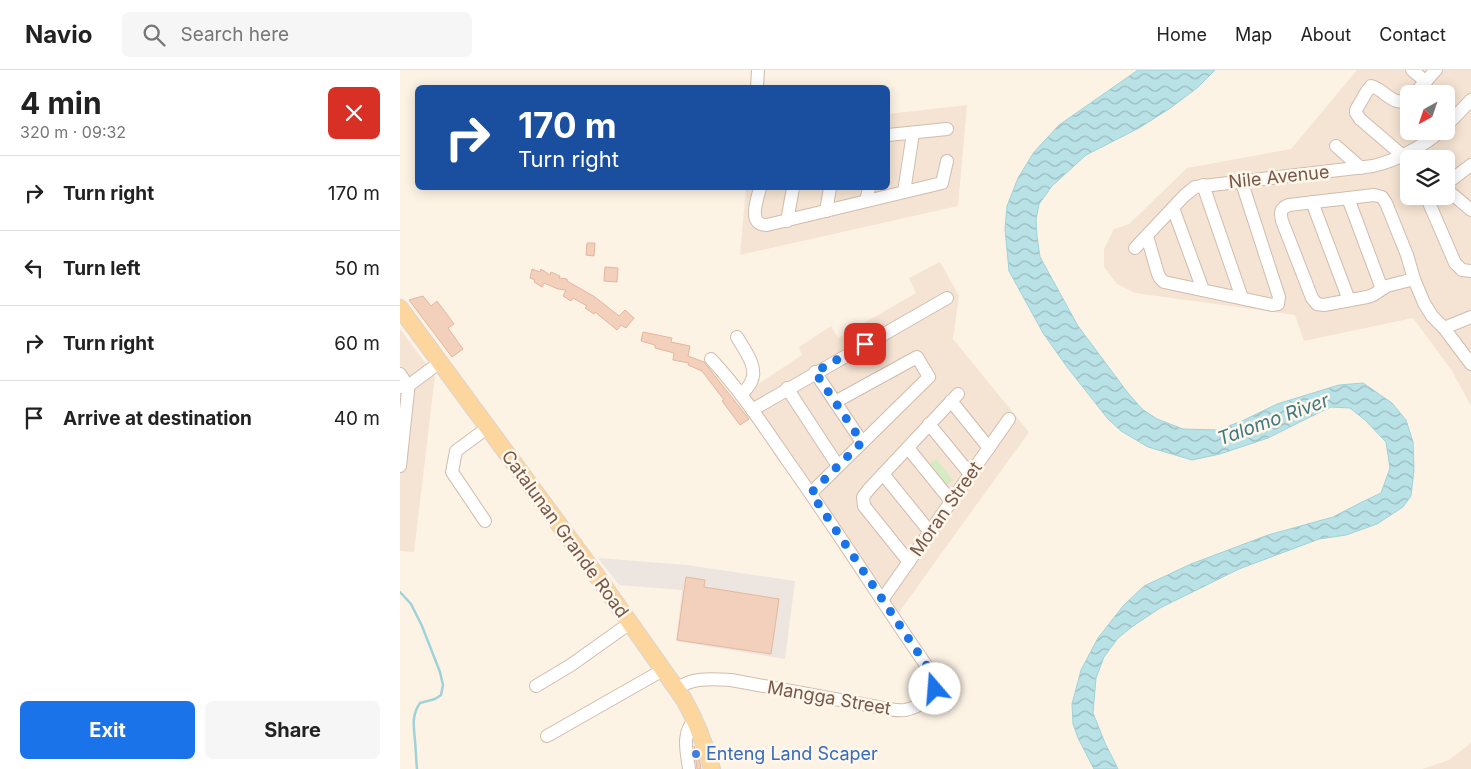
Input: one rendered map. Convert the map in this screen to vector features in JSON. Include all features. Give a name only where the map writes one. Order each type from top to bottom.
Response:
[{"type":"main road","name":"Catalunan Grande Road","points":[[400,308],[630,622],[676,688],[695,720],[712,769]]},
{"type":"street","points":[[757,85],[758,70]]},
{"type":"street","points":[[1412,70],[1426,82]]},
{"type":"street","points":[[1423,85],[1436,70]]},
{"type":"street","points":[[1400,102],[1378,88],[1371,86],[1356,113],[1360,119],[1400,153]]},
{"type":"street","points":[[1455,117],[1471,100]]},
{"type":"street","points":[[890,135],[947,130]]},
{"type":"street","points":[[904,192],[913,133]]},
{"type":"street","name":"Nile Avenue","points":[[1415,150],[1428,140]]},
{"type":"street","points":[[1336,146],[1361,168]]},
{"type":"street","name":"Nile Avenue","points":[[1135,248],[1190,190],[1196,187],[1241,180],[1361,168],[1400,160]]},
{"type":"street","points":[[760,190],[755,212],[756,220],[762,225],[942,183],[947,161]]},
{"type":"street","points":[[1455,177],[1471,165]]},
{"type":"street","points":[[1147,236],[1158,274],[1162,280],[1168,283],[1272,305],[1278,304],[1279,297],[1241,180]]},
{"type":"street","points":[[1203,185],[1242,298]]},
{"type":"street","points":[[787,220],[793,190]]},
{"type":"street","points":[[826,211],[830,190]]},
{"type":"street","points":[[866,201],[869,190]]},
{"type":"street","points":[[1414,280],[1394,284],[1373,295],[1324,305],[1317,304],[1314,302],[1280,212],[1285,206],[1312,202],[1374,195],[1382,197],[1407,255],[1419,294],[1432,316],[1444,328],[1471,363]]},
{"type":"street","points":[[1455,197],[1471,210]]},
{"type":"street","points":[[1348,198],[1382,289]]},
{"type":"street","points":[[1312,202],[1349,300]]},
{"type":"street","points":[[1430,205],[1455,263],[1466,270]]},
{"type":"street","points":[[1173,208],[1203,290]]},
{"type":"street","points":[[752,410],[787,388],[947,298]]},
{"type":"street","points":[[1444,328],[1471,317]]},
{"type":"street","points":[[737,337],[750,360],[753,377],[751,384],[741,395]]},
{"type":"street","points":[[811,493],[929,377],[917,357],[835,402]]},
{"type":"street","name":"Mangga Street","points":[[676,688],[690,681],[731,680],[889,709],[904,710],[918,706],[931,696],[936,683],[933,675],[811,493],[741,395],[711,359]]},
{"type":"street","points":[[400,466],[403,383],[437,361]]},
{"type":"street","points":[[815,372],[862,442]]},
{"type":"street","points":[[787,388],[838,466]]},
{"type":"street","points":[[909,562],[864,506],[863,497],[866,492],[955,397],[989,448]]},
{"type":"street","name":"Moran Street","points":[[882,600],[1009,419]]},
{"type":"street","points":[[930,424],[970,474]]},
{"type":"street","points":[[485,520],[452,472],[456,451],[487,428]]},
{"type":"street","points":[[908,448],[951,502]]},
{"type":"street","points":[[883,474],[930,532]]},
{"type":"street","points":[[536,686],[571,666],[630,622]]},
{"type":"street","points":[[547,736],[663,670]]},
{"type":"street","points":[[688,769],[686,734],[695,720]]},
{"type":"shaded area","points":[[1357,70],[1471,70],[1471,406],[1452,371],[1413,318],[1304,341],[1295,315],[1135,293],[1117,284],[1104,267],[1104,249],[1114,229],[1129,224],[1187,168],[1291,149]]},
{"type":"shaded area","points":[[967,105],[958,206],[740,255],[746,190],[890,190],[890,114]]},
{"type":"shaded area","points":[[940,262],[959,296],[953,339],[1029,432],[897,615],[746,392],[802,355],[799,347],[831,326],[838,338],[916,293],[909,278]]},
{"type":"shaded area","points":[[400,329],[435,376],[414,552],[400,551]]},
{"type":"shaded area","points":[[598,558],[687,565],[795,581],[785,659],[676,641],[682,590],[619,585]]},
{"type":"shaded area","points":[[1471,743],[1471,769],[1422,769],[1449,760]]},
{"type":"green space","points":[[936,459],[953,480],[939,491],[922,470]]},
{"type":"water","name":"Talomo River","points":[[1138,70],[1215,70],[1197,88],[1169,109],[1139,128],[1086,155],[1052,186],[1039,204],[1036,220],[1040,257],[1078,326],[1142,409],[1157,419],[1183,429],[1216,430],[1240,422],[1277,404],[1339,385],[1363,383],[1392,403],[1406,420],[1413,442],[1414,470],[1411,496],[1403,507],[1377,524],[1346,535],[1319,539],[1239,569],[1160,608],[1118,638],[1104,657],[1096,678],[1093,713],[1118,769],[1094,769],[1073,724],[1072,704],[1081,670],[1098,638],[1123,606],[1144,586],[1191,564],[1268,535],[1333,517],[1381,493],[1390,468],[1386,442],[1365,420],[1350,408],[1331,407],[1268,438],[1220,454],[1192,460],[1148,447],[1121,431],[1108,419],[1043,333],[1009,271],[1005,229],[1007,206],[1018,178],[1034,152],[1059,125]]},
{"type":"building","points":[[587,243],[595,243],[594,256],[586,255]]},
{"type":"building","points":[[605,267],[618,268],[617,282],[604,281]]},
{"type":"building","points":[[532,269],[540,272],[541,269],[550,275],[551,272],[560,276],[559,278],[567,279],[567,281],[595,297],[619,316],[625,310],[634,318],[626,328],[621,325],[617,330],[595,312],[594,314],[585,308],[587,306],[573,298],[571,301],[563,296],[566,290],[544,283],[542,287],[534,282],[535,280],[530,278]]},
{"type":"building","points":[[423,296],[431,306],[437,301],[454,324],[448,328],[463,349],[452,357],[409,300]]},
{"type":"building","points":[[643,332],[672,338],[671,342],[690,346],[688,356],[704,362],[749,419],[740,425],[702,371],[688,365],[689,363],[673,360],[674,353],[655,348],[655,345],[641,341]]},
{"type":"building","points":[[686,577],[705,580],[704,587],[779,599],[771,654],[677,640]]},
{"type":"building","points":[[694,746],[700,763],[701,769],[697,769]]},
{"type":"waterway","points":[[400,592],[411,604],[422,626],[440,672],[443,685],[441,695],[435,699],[420,703],[415,712],[417,769]]},
{"type":"place","name":"Enteng Land Scaper","points":[[696,754]]},
{"type":"route","points":[[865,344],[815,372],[862,442],[811,493],[933,675],[936,683],[935,689]]}]
